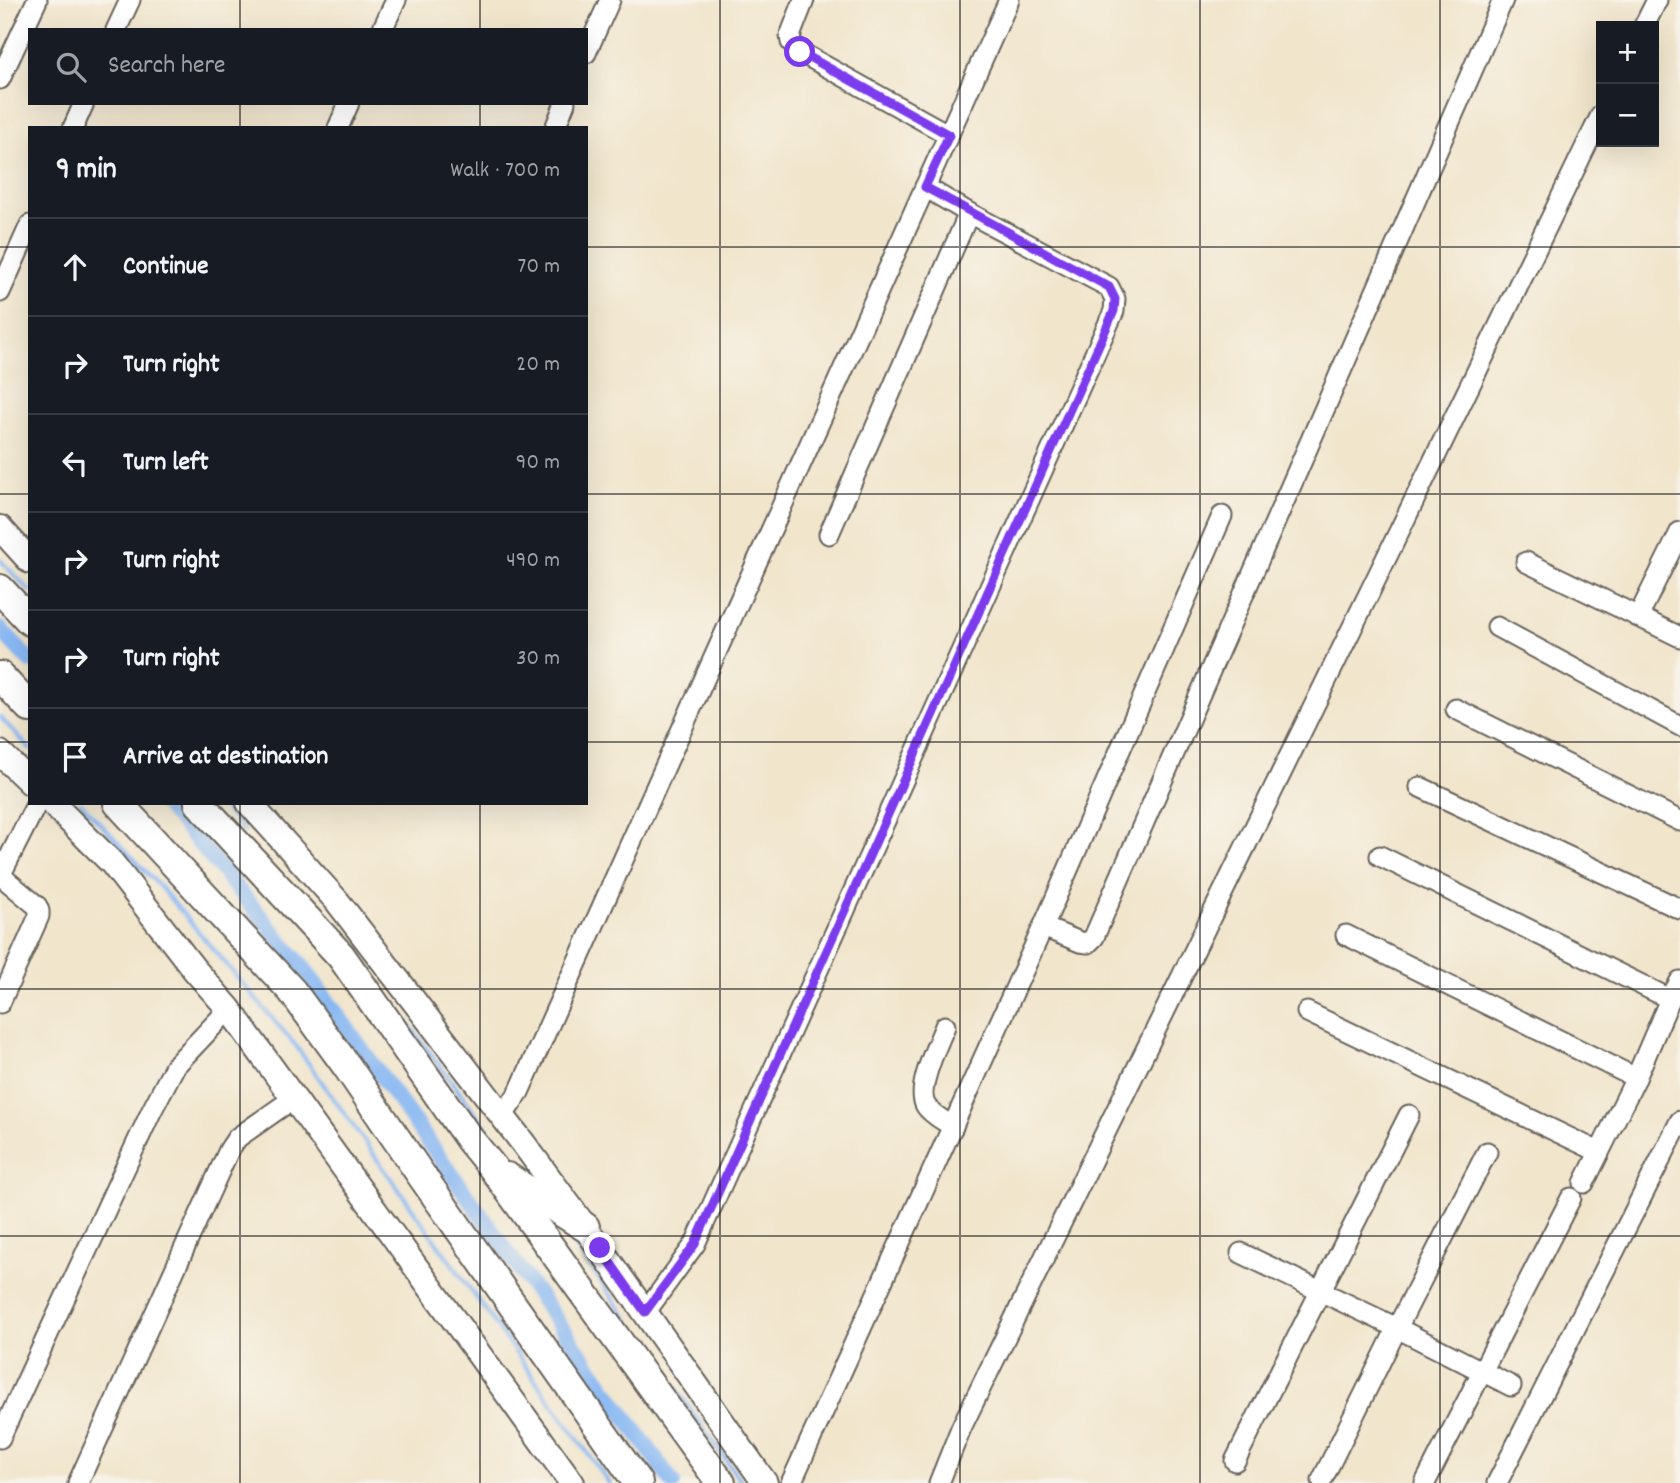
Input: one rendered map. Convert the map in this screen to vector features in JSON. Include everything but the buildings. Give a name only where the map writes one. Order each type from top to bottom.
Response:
[{"type":"highway","points":[[0,589],[28,619]]},
{"type":"highway","points":[[0,676],[28,706]]},
{"type":"highway","points":[[120,805],[292,992],[638,1483]]},
{"type":"highway","points":[[201,805],[341,956],[470,1140],[720,1483]]},
{"type":"highway","points":[[493,1168],[585,1227]]},
{"type":"main road","points":[[0,528],[28,559]]},
{"type":"main road","points":[[0,753],[28,780]]},
{"type":"main road","points":[[54,805],[112,863],[194,969],[229,1009],[572,1483]]},
{"type":"main road","points":[[251,805],[337,901],[585,1227],[765,1483]]},
{"type":"street","points":[[0,79],[37,0]]},
{"type":"street","points":[[117,28],[130,0]]},
{"type":"street","points":[[383,28],[396,0]]},
{"type":"street","points":[[588,49],[610,0]]},
{"type":"street","points":[[804,0],[790,36],[791,43],[800,52],[949,135]]},
{"type":"street","points":[[504,1114],[519,1092],[1009,0]]},
{"type":"street","points":[[1043,927],[1080,942],[1088,943],[1094,937],[1503,0]]},
{"type":"street","points":[[1646,21],[1657,0]]},
{"type":"street","points":[[74,126],[83,105]]},
{"type":"street","points":[[339,126],[348,105]]},
{"type":"street","points":[[556,126],[564,105]]},
{"type":"street","points":[[940,1483],[973,1403],[1596,125]]},
{"type":"street","points":[[645,1312],[695,1244],[1114,311],[1115,299],[1109,287],[925,187]]},
{"type":"street","points":[[829,534],[970,213]]},
{"type":"street","points":[[0,292],[28,229]]},
{"type":"street","points":[[791,1483],[1043,927],[1222,516]]},
{"type":"street","points":[[1638,617],[1680,532]]},
{"type":"street","points":[[1526,562],[1680,637]]},
{"type":"street","points":[[1497,627],[1680,726]]},
{"type":"street","points":[[1456,709],[1680,821]]},
{"type":"street","points":[[1420,787],[1680,909]]},
{"type":"street","points":[[0,1003],[40,916],[37,906],[0,876],[36,805]]},
{"type":"street","points":[[1380,856],[1670,999]]},
{"type":"street","points":[[1346,935],[1636,1077]]},
{"type":"street","points":[[1584,1183],[1680,981]]},
{"type":"street","points":[[0,1438],[175,1066],[229,1009]]},
{"type":"street","points":[[1307,1012],[1599,1152]]},
{"type":"street","points":[[945,1026],[925,1079],[923,1096],[925,1105],[953,1127]]},
{"type":"street","points":[[78,1483],[229,1150],[237,1138],[294,1098]]},
{"type":"street","points":[[1235,1461],[1409,1115]]},
{"type":"street","points":[[1497,1483],[1524,1392],[1680,1121]]},
{"type":"street","points":[[1322,1480],[1396,1328],[1487,1152]]},
{"type":"street","points":[[1425,1483],[1572,1199]]},
{"type":"street","points":[[1241,1253],[1524,1392]]},
{"type":"waterway","points":[[0,560],[28,589]]},
{"type":"waterway","points":[[0,629],[28,659]]},
{"type":"waterway","points":[[0,717],[28,747]]},
{"type":"waterway","points":[[83,805],[161,888],[296,1046],[609,1483]]},
{"type":"waterway","points":[[165,805],[306,971],[673,1483]]},
{"type":"waterway","points":[[221,805],[244,831]]},
{"type":"waterway","points":[[385,995],[517,1169]]},
{"type":"waterway","points":[[560,1225],[742,1483]]},
{"type":"route","points":[[600,1248],[645,1312],[695,1244],[1114,311],[1115,299],[1109,287],[925,187],[949,135],[800,52]]}]
